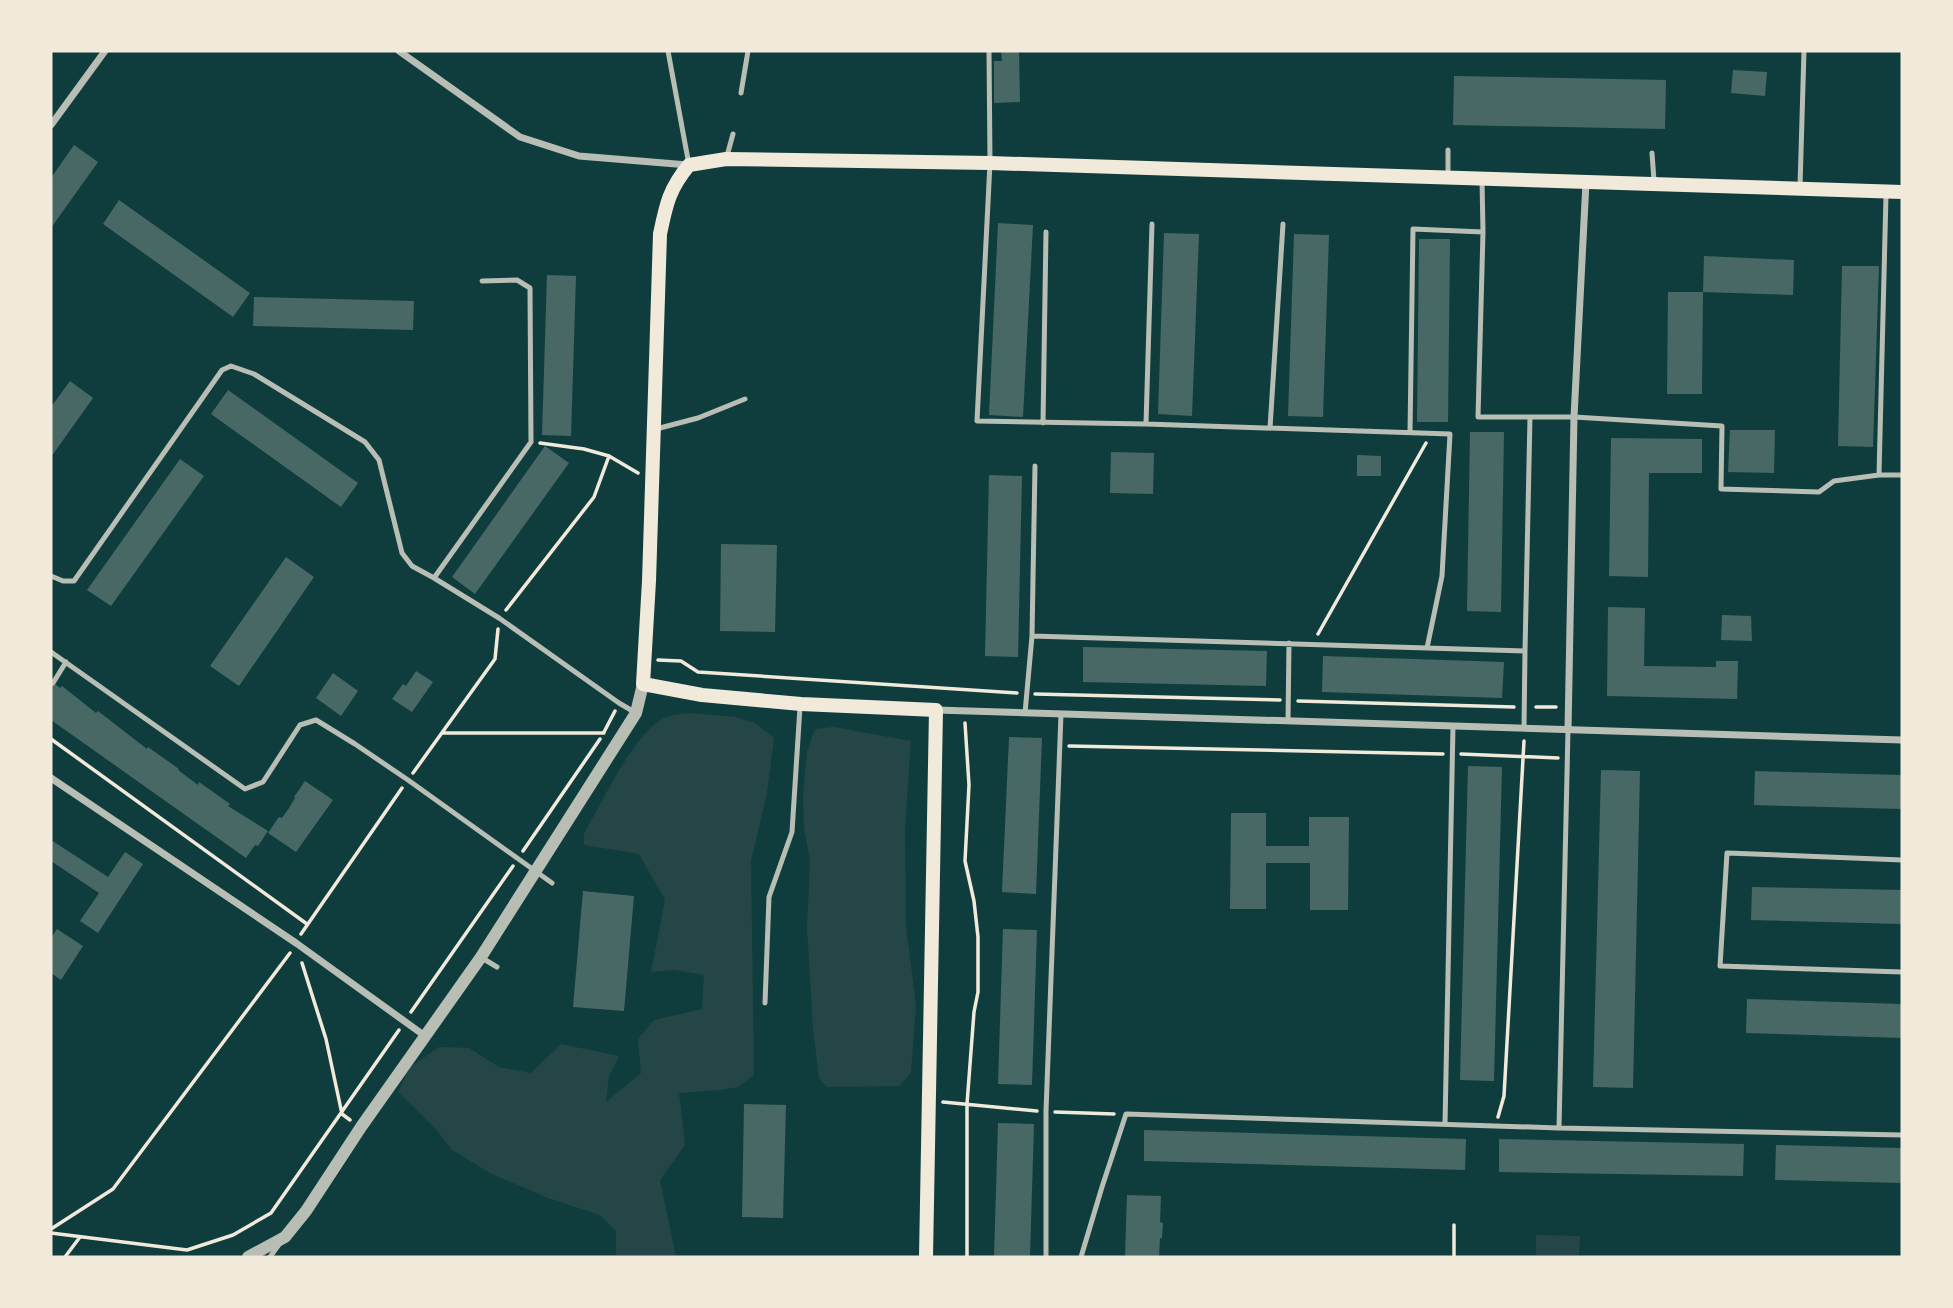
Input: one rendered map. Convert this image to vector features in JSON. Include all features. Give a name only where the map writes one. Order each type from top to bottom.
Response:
[{"type":"main road","points":[[926,1257],[936,710],[801,704],[702,695],[643,684],[660,234],[667,201],[675,181],[688,165],[726,159],[990,163],[1902,192]]},
{"type":"street","points":[[51,125],[105,51]]},
{"type":"street","points":[[399,51],[520,137],[579,156],[688,165]]},
{"type":"street","points":[[1568,730],[1574,417],[1586,182]]},
{"type":"street","points":[[248,1257],[285,1237],[306,1211],[361,1127],[481,957],[535,873],[636,713],[643,684]]},
{"type":"street","points":[[936,710],[1902,740]]},
{"type":"street","points":[[51,778],[296,943],[425,1036]]},
{"type":"lane","points":[[668,51],[688,165]]},
{"type":"lane","points":[[741,93],[748,51]]},
{"type":"lane","points":[[989,51],[990,163],[977,421],[1450,434],[1442,576],[1427,648]]},
{"type":"lane","points":[[1800,189],[1804,51]]},
{"type":"lane","points":[[726,159],[733,134]]},
{"type":"lane","points":[[1447,178],[1448,150]]},
{"type":"lane","points":[[1652,153],[1654,184]]},
{"type":"lane","points":[[1482,179],[1478,417],[1574,417],[1723,426],[1721,489],[1819,492],[1834,481],[1902,475]]},
{"type":"lane","points":[[1879,475],[1886,191]]},
{"type":"lane","points":[[1146,424],[1152,224]]},
{"type":"lane","points":[[1270,428],[1283,224]]},
{"type":"lane","points":[[1410,433],[1413,229],[1483,232]]},
{"type":"lane","points":[[1043,423],[1046,232]]},
{"type":"lane","points":[[434,578],[531,442],[530,288],[517,280],[482,281]]},
{"type":"lane","points":[[51,576],[63,581],[74,581],[222,370],[231,366],[254,374],[365,442],[379,460],[402,553],[412,566],[499,618],[636,713]]},
{"type":"lane","points":[[653,430],[698,418],[745,399]]},
{"type":"lane","points":[[1524,728],[1530,417]]},
{"type":"lane","points":[[1025,713],[1032,636],[1035,466]]},
{"type":"lane","points":[[1032,636],[1525,650]]},
{"type":"lane","points":[[1289,643],[1289,721]]},
{"type":"lane","points":[[51,652],[245,789],[263,782],[300,725],[316,720],[408,780],[552,884]]},
{"type":"lane","points":[[53,683],[66,662]]},
{"type":"lane","points":[[765,1003],[769,897],[792,832],[801,704]]},
{"type":"lane","points":[[1046,1257],[1046,1111],[1061,714]]},
{"type":"lane","points":[[1445,1124],[1453,726]]},
{"type":"lane","points":[[1559,1128],[1568,730]]},
{"type":"lane","points":[[1902,860],[1727,853],[1720,966],[1902,972]]},
{"type":"lane","points":[[481,957],[497,967]]},
{"type":"lane","points":[[1081,1257],[1126,1114],[1559,1128],[1902,1135]]},
{"type":"lane","points":[[270,1257],[285,1237]]},
{"type":"path","points":[[1311,644],[1432,433]]},
{"type":"path","points":[[531,442],[584,449],[609,456],[641,474]]},
{"type":"path","points":[[499,618],[594,497],[609,456]]},
{"type":"path","points":[[645,659],[681,661],[698,672],[1027,694],[1568,708]]},
{"type":"path","points":[[51,1233],[187,1250],[233,1235],[271,1213],[604,733],[619,703]]},
{"type":"path","points":[[964,711],[969,785],[965,861],[978,936],[978,978],[967,1104],[967,1257]]},
{"type":"path","points":[[1495,1125],[1504,1096],[1524,728]]},
{"type":"path","points":[[442,733],[604,733]]},
{"type":"path","points":[[51,739],[307,924]]},
{"type":"path","points":[[1060,745],[1567,758]]},
{"type":"path","points":[[296,943],[326,1039],[342,1114],[361,1127]]},
{"type":"path","points":[[929,1101],[1046,1111],[1126,1114]]},
{"type":"path","points":[[1454,1225],[1454,1257]]},
{"type":"path","points":[[65,1257],[80,1237]]},
{"type":"shaded area","points":[[691,713],[735,717],[755,723],[774,738],[767,793],[751,861],[754,1075],[738,1087],[679,1093],[685,1145],[660,1180],[676,1257],[616,1257],[616,1231],[600,1215],[548,1198],[490,1173],[452,1150],[435,1128],[398,1092],[409,1068],[439,1047],[469,1048],[499,1067],[531,1073],[561,1044],[619,1056],[609,1076],[606,1102],[641,1073],[638,1039],[654,1020],[702,1009],[704,975],[674,970],[651,972],[665,900],[639,854],[584,845],[584,834],[619,770],[641,738],[664,718]]},
{"type":"shaded area","points":[[834,727],[911,741],[905,828],[906,927],[916,1005],[911,1073],[899,1086],[827,1087],[819,1078],[807,927],[810,861],[804,828],[803,793],[807,752],[815,729]]},
{"type":"shaded area","points":[[1536,1235],[1580,1236],[1579,1257],[1536,1257]]},
{"type":"building","points":[[1001,51],[1019,51],[1020,102],[994,103],[994,61],[1002,61]]},
{"type":"building","points":[[1733,70],[1767,72],[1765,96],[1731,93]]},
{"type":"building","points":[[1454,76],[1666,80],[1665,129],[1453,125]]},
{"type":"building","points":[[74,145],[98,162],[51,228],[51,178]]},
{"type":"building","points":[[119,200],[250,293],[233,317],[103,224]]},
{"type":"building","points":[[998,223],[1033,225],[1023,417],[989,415]]},
{"type":"building","points":[[1164,233],[1199,234],[1192,416],[1158,414]]},
{"type":"building","points":[[1294,234],[1329,235],[1323,417],[1288,416]]},
{"type":"building","points":[[1419,239],[1450,239],[1448,422],[1417,422]]},
{"type":"building","points":[[1704,256],[1794,260],[1793,295],[1703,292]]},
{"type":"building","points":[[1842,266],[1879,266],[1873,447],[1838,446]]},
{"type":"building","points":[[547,275],[576,276],[571,436],[542,435]]},
{"type":"building","points":[[1668,292],[1703,292],[1702,394],[1667,394]]},
{"type":"building","points":[[254,297],[414,301],[413,330],[253,326]]},
{"type":"building","points":[[70,381],[93,398],[51,457],[51,407]]},
{"type":"building","points":[[228,390],[358,483],[341,507],[211,414]]},
{"type":"building","points":[[1730,430],[1775,430],[1774,473],[1728,472]]},
{"type":"building","points":[[1470,432],[1504,432],[1501,612],[1467,611]]},
{"type":"building","points":[[1611,438],[1702,439],[1702,473],[1649,473],[1648,577],[1609,576]]},
{"type":"building","points":[[545,446],[569,463],[475,594],[452,577]]},
{"type":"building","points":[[1111,452],[1154,453],[1153,494],[1110,493]]},
{"type":"building","points":[[1357,455],[1381,456],[1381,476],[1357,476]]},
{"type":"building","points":[[180,459],[204,476],[111,606],[87,590]]},
{"type":"building","points":[[989,475],[1022,476],[1018,657],[985,656]]},
{"type":"building","points":[[721,544],[777,545],[775,632],[720,631]]},
{"type":"building","points":[[286,557],[314,577],[239,686],[210,666]]},
{"type":"building","points":[[1608,607],[1645,608],[1644,666],[1716,667],[1716,661],[1738,661],[1737,699],[1607,696]]},
{"type":"building","points":[[1722,615],[1751,616],[1752,641],[1721,640]]},
{"type":"building","points":[[1083,647],[1267,651],[1266,686],[1083,682]]},
{"type":"building","points":[[1323,656],[1504,662],[1502,698],[1322,692]]},
{"type":"building","points":[[416,671],[433,682],[412,712],[392,699],[403,684],[406,686]]},
{"type":"building","points":[[333,673],[358,691],[341,716],[316,698]]},
{"type":"building","points":[[51,681],[60,688],[62,686],[96,713],[98,711],[198,785],[199,782],[230,804],[228,806],[268,831],[258,846],[255,845],[246,858],[51,720]]},
{"type":"building","points":[[1009,737],[1042,738],[1036,894],[1002,892]]},
{"type":"building","points":[[1468,766],[1502,767],[1494,1081],[1460,1080]]},
{"type":"building","points":[[1601,770],[1640,771],[1633,1088],[1593,1087]]},
{"type":"building","points":[[1755,771],[1902,775],[1902,809],[1754,805]]},
{"type":"building","points":[[305,781],[333,800],[296,852],[268,833],[279,817],[282,818]]},
{"type":"building","points":[[1231,813],[1266,813],[1266,846],[1309,846],[1309,817],[1349,817],[1348,910],[1310,910],[1310,863],[1266,863],[1266,909],[1230,909]]},
{"type":"building","points":[[51,840],[108,877],[125,852],[143,864],[98,933],[80,921],[99,893],[51,861]]},
{"type":"building","points":[[1752,887],[1902,890],[1902,924],[1751,920]]},
{"type":"building","points":[[583,891],[634,896],[624,1011],[573,1007]]},
{"type":"building","points":[[57,929],[83,946],[61,980],[51,973],[51,938]]},
{"type":"building","points":[[1003,929],[1037,930],[1032,1085],[998,1084]]},
{"type":"building","points":[[1747,999],[1902,1004],[1902,1038],[1746,1033]]},
{"type":"building","points":[[744,1104],[786,1105],[783,1218],[742,1217]]},
{"type":"building","points":[[998,1123],[1034,1124],[1030,1257],[994,1257]]},
{"type":"building","points":[[1144,1130],[1466,1139],[1465,1170],[1144,1161]]},
{"type":"building","points":[[1499,1139],[1744,1144],[1743,1176],[1499,1172]]},
{"type":"building","points":[[1776,1145],[1902,1148],[1902,1183],[1775,1180]]},
{"type":"building","points":[[1127,1195],[1161,1196],[1160,1222],[1163,1223],[1159,1257],[1125,1257]]}]
